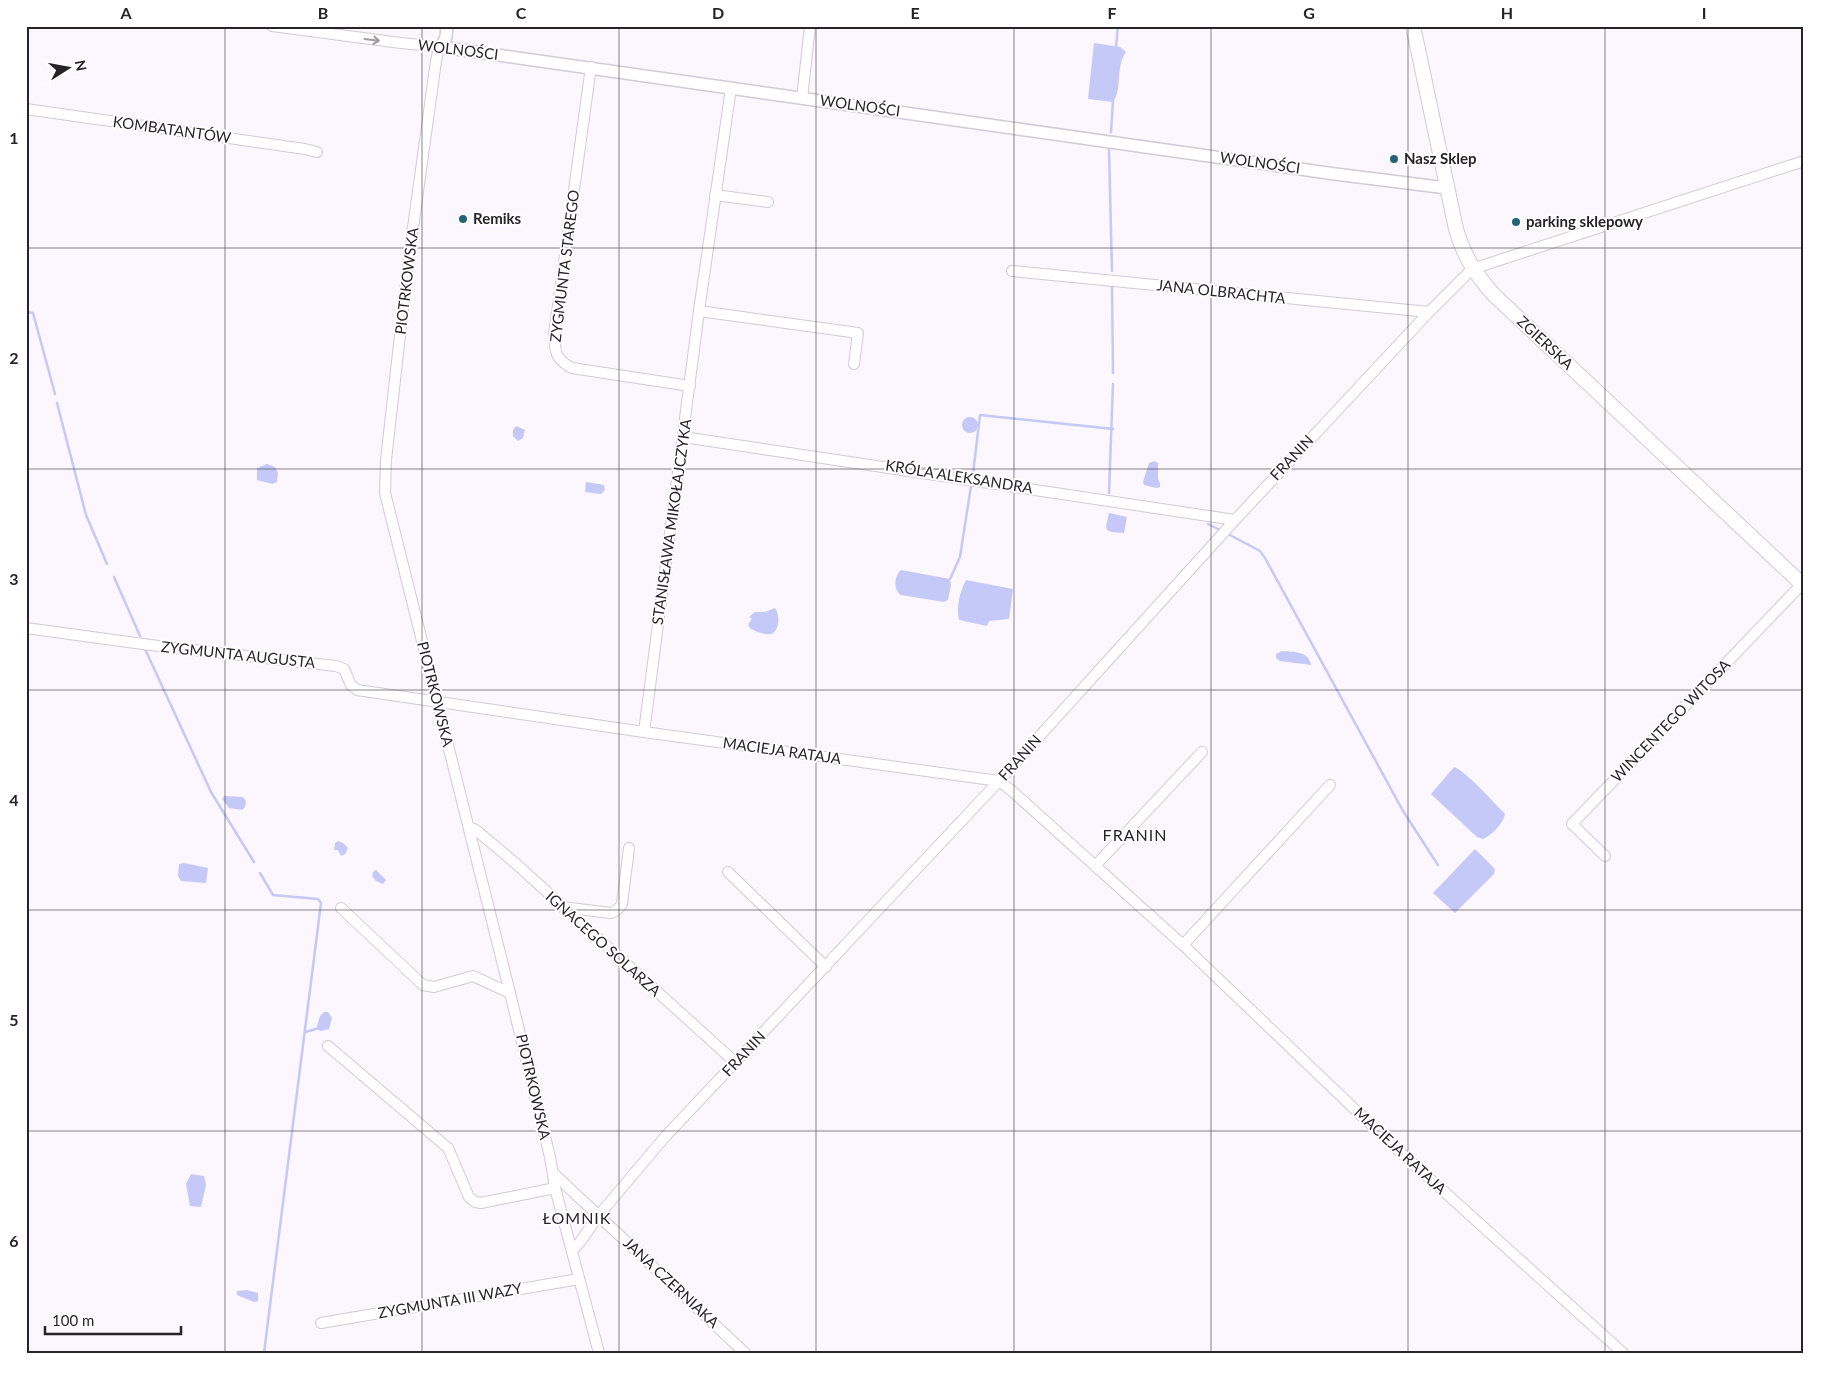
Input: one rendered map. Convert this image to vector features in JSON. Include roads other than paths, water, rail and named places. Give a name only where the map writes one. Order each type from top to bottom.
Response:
[{"type":"main road","name":"ZGIERSKA","points":[[1413,26],[1456,228],[1472,269],[1493,294],[1803,585]]},
{"type":"street","name":"WOLNOŚCI","points":[[272,26],[344,31],[441,47],[1447,188]]},
{"type":"street","name":"PIOTRKOWSKA","points":[[447,26],[446,37],[438,52],[436,61],[410,244],[384,484],[510,993],[555,1188],[599,1353]]},
{"type":"street","points":[[802,98],[810,26]]},
{"type":"street","name":"ZYGMUNTA STAREGO","points":[[591,68],[554,334],[555,352],[561,363],[572,368],[690,386]]},
{"type":"street","name":"STANISŁAWA MIKOŁAJCZYKA","points":[[644,732],[730,88]]},
{"type":"street","name":"KOMBATANTÓW","points":[[26,109],[317,152]]},
{"type":"street","points":[[1472,269],[1804,162]]},
{"type":"street","points":[[716,195],[768,202]]},
{"type":"street","name":"FRANIN","points":[[572,1251],[664,1138],[999,781],[1235,520],[1429,312],[1472,269]]},
{"type":"street","name":"JANA OLBRACHTA","points":[[1012,271],[1429,312]]},
{"type":"street","points":[[699,312],[858,333],[854,364]]},
{"type":"street","name":"KRÓLA ALEKSANDRA","points":[[683,437],[1235,520]]},
{"type":"street","name":"WINCENTEGO WITOSA","points":[[1605,856],[1572,824],[1803,585]]},
{"type":"street","name":"ZYGMUNTA AUGUSTA","points":[[26,628],[150,645],[336,666],[344,670],[351,686],[357,690],[438,702]]},
{"type":"street","name":"MACIEJA RATAJA","points":[[438,702],[999,781],[1012,790],[1183,945],[1388,1141],[1623,1353]]},
{"type":"street","points":[[1095,866],[1202,752]]},
{"type":"street","points":[[1183,945],[1330,785]]},
{"type":"street","name":"IGNACEGO SOLARZA","points":[[469,827],[476,830],[514,862],[736,1063]]},
{"type":"street","points":[[562,907],[611,913],[617,910],[622,904],[630,848]]},
{"type":"street","points":[[728,872],[826,967]]},
{"type":"street","points":[[341,908],[423,985],[434,987],[474,976],[510,993]]},
{"type":"street","points":[[328,1046],[448,1148],[469,1197],[475,1202],[481,1203],[555,1188]]},
{"type":"street","name":"JANA CZERNIAKA","points":[[553,1173],[745,1353]]},
{"type":"street","name":"ZYGMUNTA III WAZY","points":[[321,1323],[579,1279]]},
{"type":"water","points":[[1094,43],[1120,47],[1126,52],[1121,64],[1118,90],[1113,102],[1088,99]]},
{"type":"water","points":[[970,417],[978,425],[970,433],[962,425]]},
{"type":"water","points":[[516,426],[525,430],[523,438],[518,441],[513,436],[513,430]]},
{"type":"water","points":[[1154,461],[1158,463],[1160,487],[1157,488],[1144,485],[1143,482],[1149,463]]},
{"type":"water","points":[[267,464],[275,467],[278,473],[277,482],[272,484],[257,480],[257,468]]},
{"type":"water","points":[[586,482],[604,485],[605,490],[601,494],[585,492]]},
{"type":"water","points":[[1109,513],[1127,517],[1124,533],[1107,530]]},
{"type":"water","points":[[901,570],[950,579],[951,585],[948,600],[944,602],[901,595],[898,593],[895,583]]},
{"type":"water","points":[[966,580],[1013,589],[1009,619],[989,621],[987,626],[959,620],[959,599]]},
{"type":"water","points":[[775,608],[778,614],[778,626],[774,632],[769,634],[761,633],[751,629],[748,625],[752,618],[750,616],[755,612],[765,612]]},
{"type":"water","points":[[1282,651],[1296,652],[1304,655],[1310,660],[1311,665],[1280,661],[1276,658],[1276,654]]},
{"type":"water","points":[[1454,767],[1473,781],[1505,814],[1497,829],[1483,839],[1477,837],[1431,794]]},
{"type":"water","points":[[224,796],[243,797],[246,801],[245,807],[242,810],[229,808],[222,799]]},
{"type":"water","points":[[338,841],[348,848],[345,854],[341,856],[338,850],[334,850],[335,843]]},
{"type":"water","points":[[1475,849],[1495,869],[1494,874],[1455,913],[1433,893]]},
{"type":"water","points":[[184,863],[208,868],[206,883],[181,881],[178,876],[179,864]]},
{"type":"water","points":[[376,870],[386,880],[383,884],[376,881],[372,876]]},
{"type":"water","points":[[324,1012],[328,1012],[332,1018],[329,1029],[321,1031],[316,1029],[320,1016]]},
{"type":"water","points":[[191,1174],[204,1176],[206,1185],[201,1207],[190,1206],[186,1184]]},
{"type":"water","points":[[247,1290],[258,1293],[258,1301],[254,1302],[237,1295],[237,1291]]},
{"type":"waterway","points":[[1116,48],[1118,26]]},
{"type":"waterway","points":[[1111,132],[1113,101]]},
{"type":"waterway","points":[[1109,148],[1112,271]]},
{"type":"waterway","points":[[1112,285],[1113,373]]},
{"type":"waterway","points":[[26,312],[33,313],[55,394]]},
{"type":"waterway","points":[[1109,493],[1113,384]]},
{"type":"waterway","points":[[57,403],[86,515],[107,564]]},
{"type":"waterway","points":[[973,474],[980,415],[1113,429]]},
{"type":"waterway","points":[[950,579],[960,557],[971,486]]},
{"type":"waterway","points":[[1208,524],[1218,529]]},
{"type":"waterway","points":[[1230,535],[1260,551],[1265,558],[1403,811],[1438,865]]},
{"type":"waterway","points":[[114,577],[140,636]]},
{"type":"waterway","points":[[145,649],[211,792],[254,862]]},
{"type":"waterway","points":[[260,873],[273,895],[318,899],[321,903],[264,1353]]},
{"type":"waterway","points":[[305,1032],[316,1029]]},
{"type":"place","name":"Nasz Sklep","points":[[1394,159]]},
{"type":"place","name":"Remiks","points":[[463,219]]},
{"type":"place","name":"parking sklepowy","points":[[1516,222]]},
{"type":"district","name":"FRANIN","points":[[1135,835]]},
{"type":"district","name":"ŁOMNIK","points":[[577,1218]]}]
